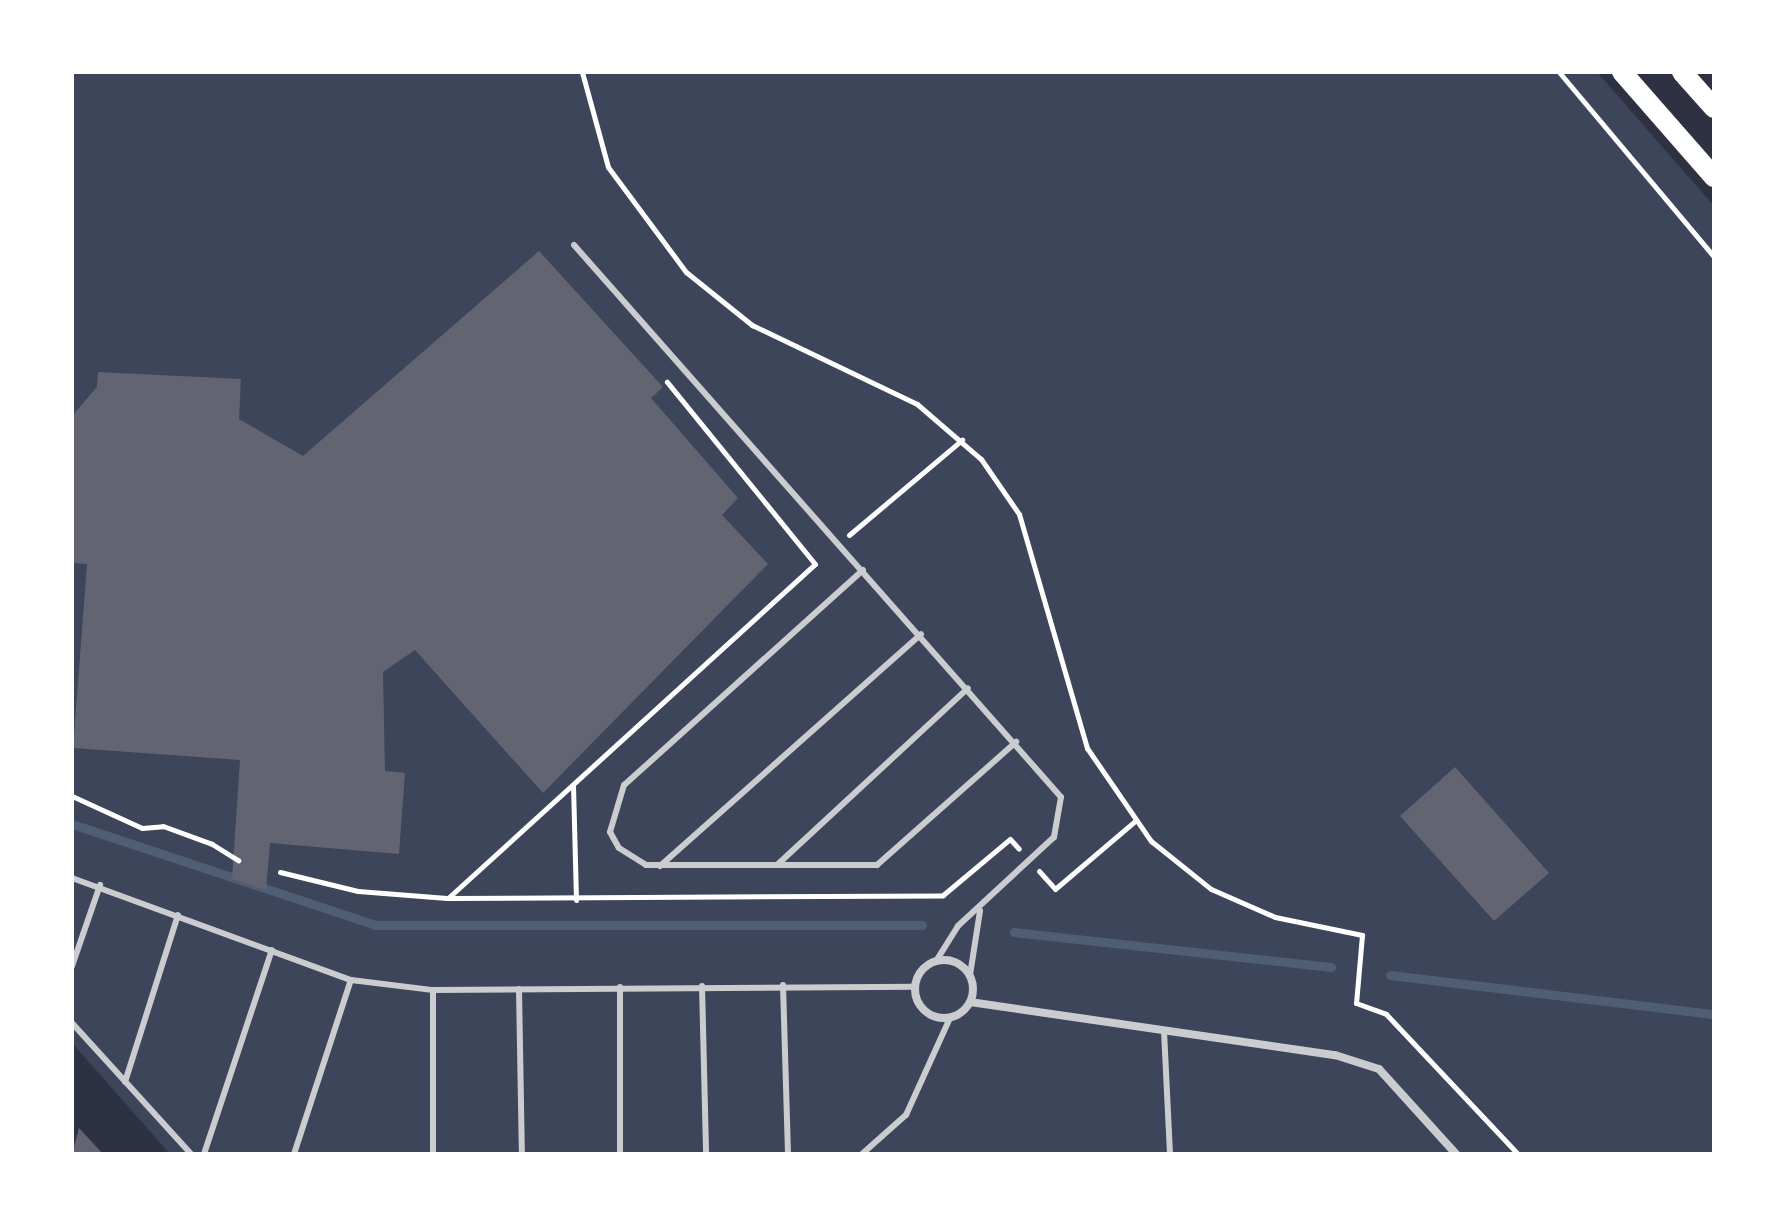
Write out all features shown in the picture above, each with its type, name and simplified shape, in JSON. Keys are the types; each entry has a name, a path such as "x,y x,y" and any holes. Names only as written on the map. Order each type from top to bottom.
{"main road":[{"path":"1622,72 1714,177"},
{"path":"1682,72 1714,108"}],"street":[{"path":"970,1002 970,975 955,962 937,960 913,987 924,1011 950,1018 970,1002 1335,1055 1379,1069 1456,1154"}],"lane":[{"path":"574,245 921,634 1061,797 1062,818 1054,837 980,911 958,926 937,960"},
{"path":"863,570 624,785 610,832 631,859 660,866 877,865 1016,742"},
{"path":"660,866 921,634"},
{"path":"777,865 968,688"},
{"path":"72,878 100,885 351,980 433,990 783,985 913,987"},
{"path":"72,966 100,885"},
{"path":"970,975 980,911"},
{"path":"125,1082 178,915"},
{"path":"204,1154 272,950"},
{"path":"294,1154 351,980"},
{"path":"783,985 788,1154"},
{"path":"702,986 706,1154"},
{"path":"620,987 620,1154"},
{"path":"519,989 522,1154"},
{"path":"433,990 433,1154"},
{"path":"862,1154 906,1115 950,1018"},
{"path":"72,1023 191,1154"},
{"path":"1164,1031 1170,1154"}],"path":[{"path":"582,72 608,167 686,272 752,325 917,404 962,440 1019,514 1087,748 1151,841 1211,889 1275,917 1362,935 1356,1003 1386,1014 1518,1154"},
{"path":"1559,72 1714,257"},
{"path":"659,373 815,564"},
{"path":"447,898 815,564 962,440"},
{"path":"573,784 576,900"},
{"path":"72,796 142,828 163,826 212,844 238,860"}],"shaded area":[{"path":"72,72 1597,72 1714,206 1714,1154 170,1154 72,1043"}],"building":[{"path":"539,251 663,387 651,398 738,498 722,515 768,564 543,793 415,650 383,672 385,771 405,773 399,854 270,843 266,890 232,879 240,760 73,748 87,564 72,563 72,416 97,387 98,372 241,379 239,419 303,456"},
{"path":"1455,767 1549,873 1494,921 1400,816"},
{"path":"79,1128 103,1154 72,1154"}],"waterway":[{"path":"72,824 375,925 922,925"},
{"path":"1014,932 1331,967"},
{"path":"1390,975 1714,1014"}]}
